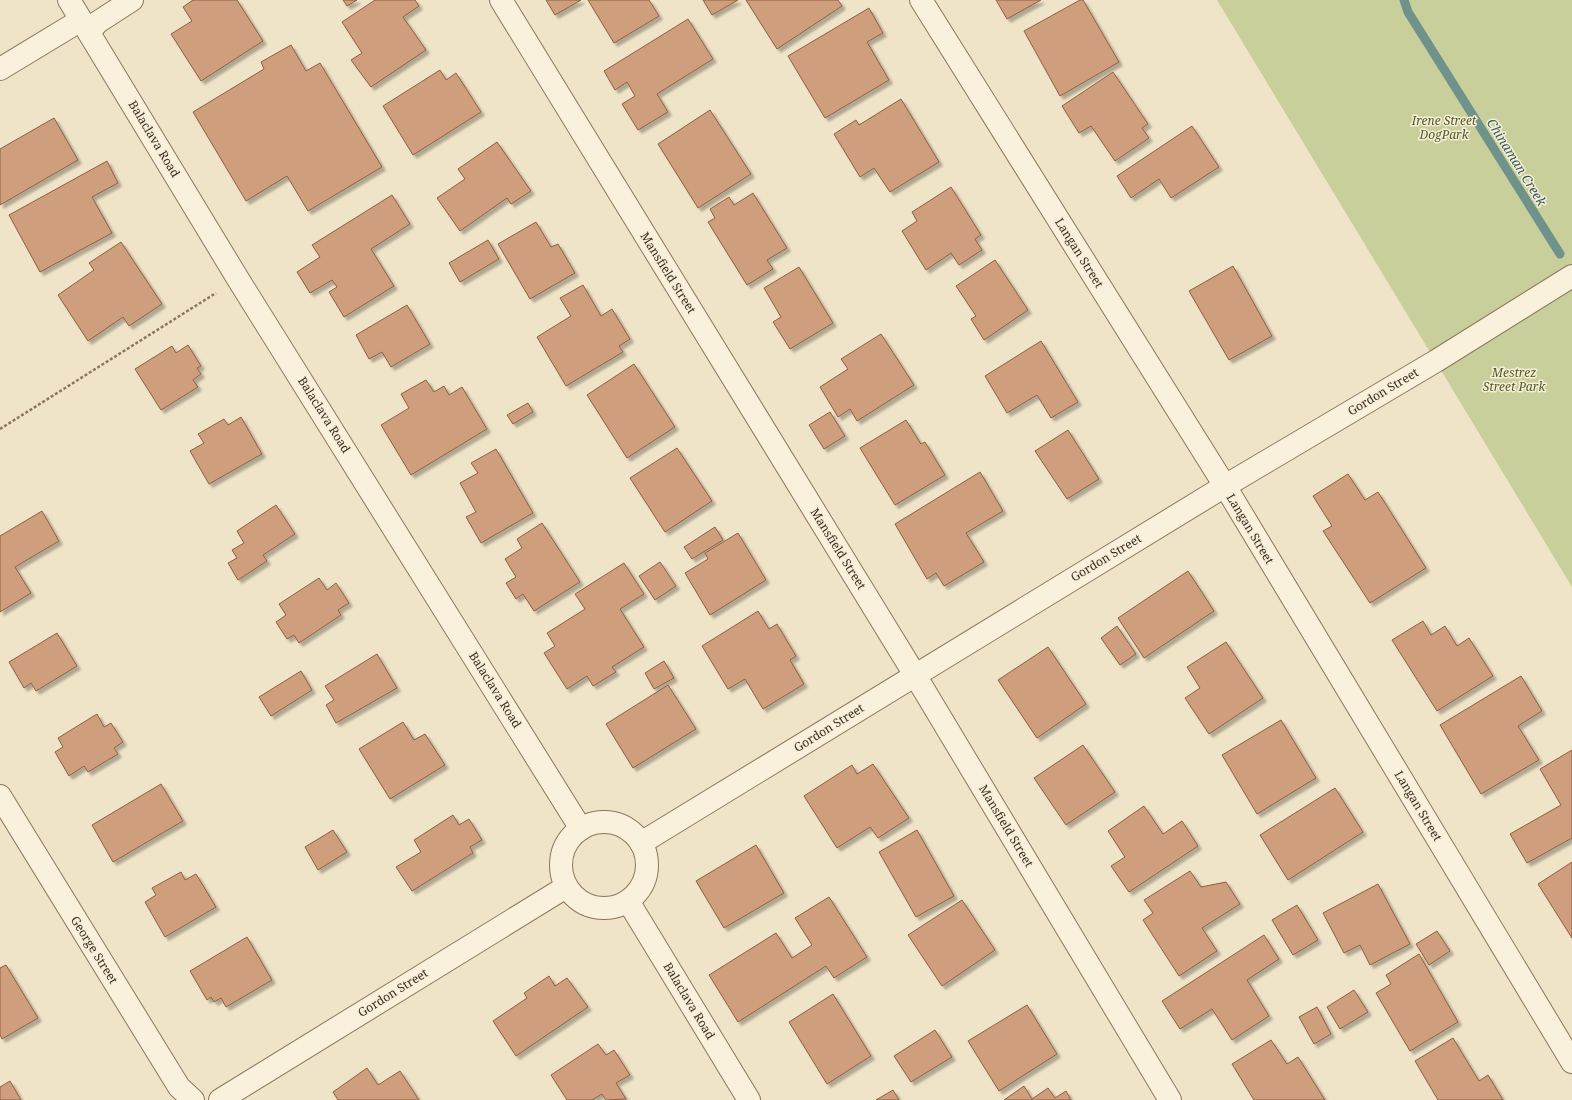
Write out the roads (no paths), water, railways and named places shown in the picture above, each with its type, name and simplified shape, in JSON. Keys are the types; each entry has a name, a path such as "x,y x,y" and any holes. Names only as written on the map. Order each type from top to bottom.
{"street":[{"name":"Balaclava Road","path":"70,0 238,279 581,829"},
{"path":"0,69 85,26 98,22 132,0"},
{"name":"Mansfield Street","path":"501,0 915,675 1170,1100"},
{"name":"Langan Street","path":"921,0 1225,486 1572,1062"},
{"name":"Gordon Street","path":"641,843 1225,486 1436,361 1572,276"},
{"name":"George Street","path":"0,796 179,1087 193,1100"},
{"path":"599,822 613,823 626,828 641,843 646,857 645,878 638,891 628,901 616,907 594,908 575,897 566,887 561,873 561,859 569,839 581,829 599,822"},
{"name":"Gordon Street","path":"220,1100 566,887"},
{"name":"Balaclava Road","path":"628,901 749,1100"}],"waterway":[{"name":"Chinaman Creek","path":"1404,0 1408,12 1560,254"}],"park label":[{"name":"Irene Street DogPark","path":"1444,128"},
{"name":"Mestrez Street Park","path":"1514,380"}]}
